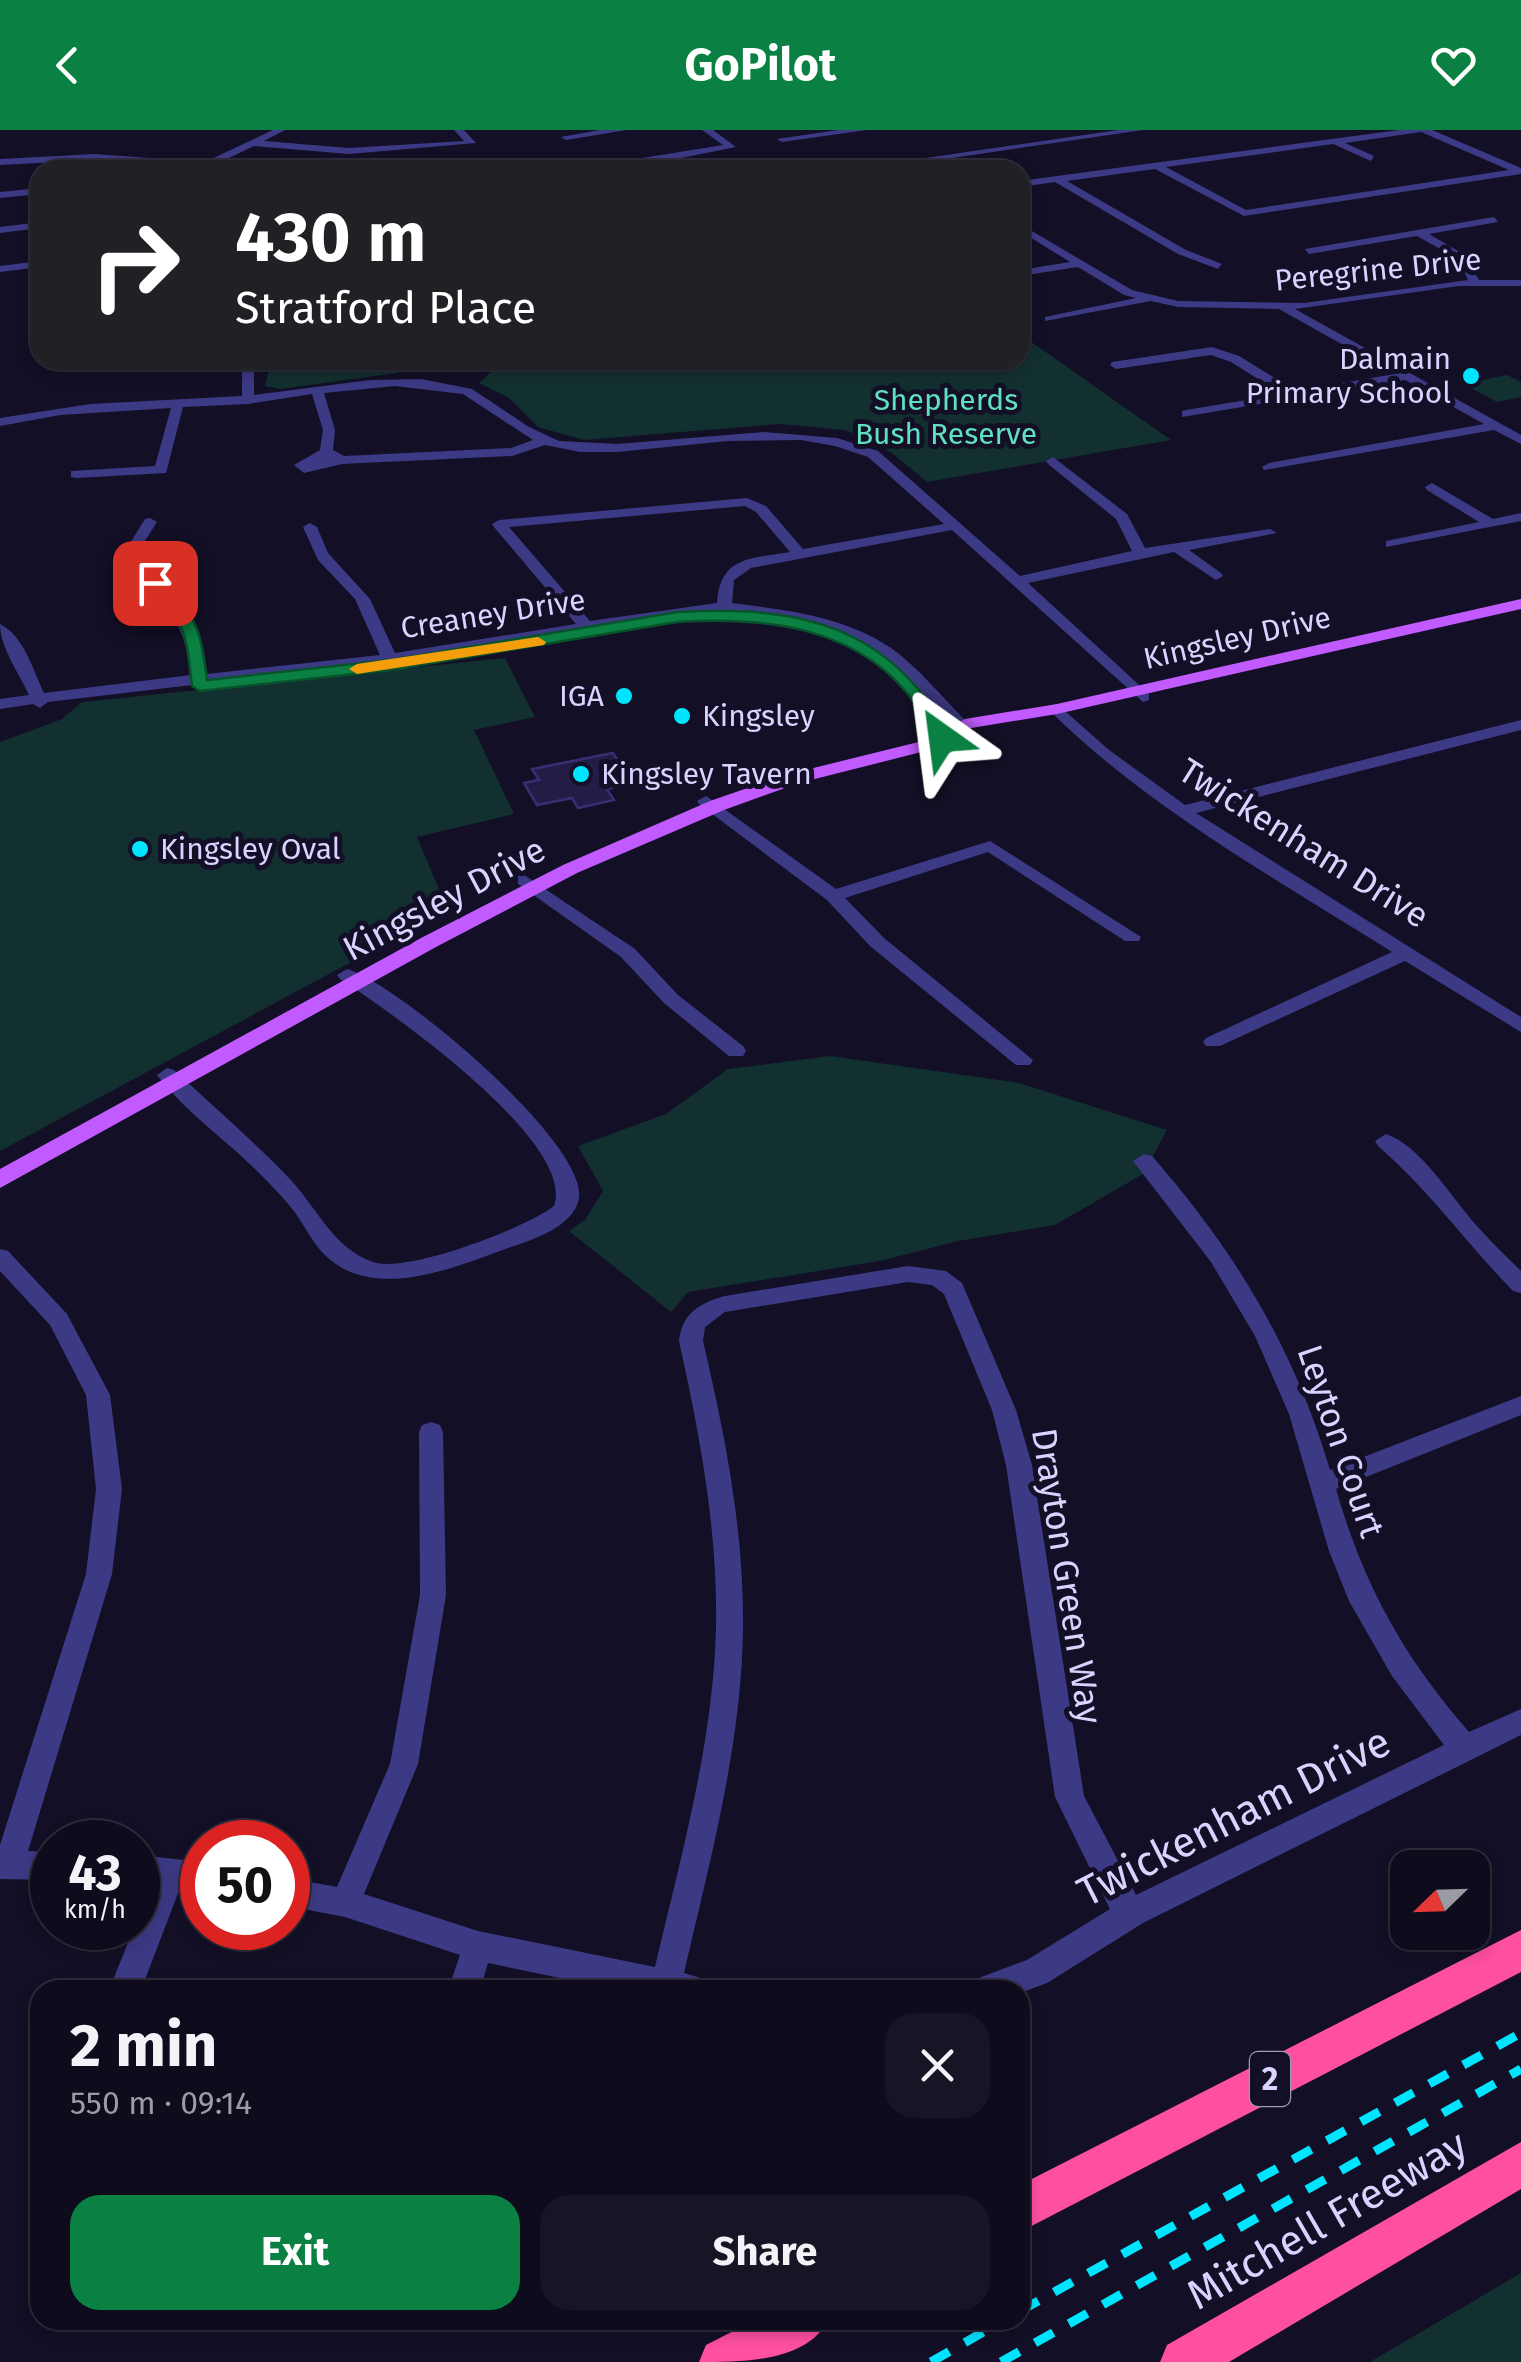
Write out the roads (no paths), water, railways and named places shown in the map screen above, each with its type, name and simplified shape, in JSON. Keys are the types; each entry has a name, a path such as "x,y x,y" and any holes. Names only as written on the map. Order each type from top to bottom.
{"highway":[{"name":"2","path":"1030,2204 1521,1950"},
{"name":"Mitchell Freeway","path":"1184,2362 1521,2164"},
{"path":"723,2362 785,2330"}],"main road":[{"name":"Kingsley Drive","path":"0,1180 171,1079 528,883 710,804 953,730 1060,712 1521,608"},
{"name":"Kingsley Drive","path":"0,1166 171,1079"}],"street":[{"path":"216,160 280,130"},
{"path":"251,143 349,152 471,143 459,130"},
{"path":"566,136 622,130"},
{"path":"650,160 731,148 707,130"},
{"path":"782,139 862,130"},
{"path":"904,160 1120,130"},
{"path":"982,136 1000,146 1138,130"},
{"path":"1030,183 1421,130 1520,171 1244,213 1156,166"},
{"path":"1335,142 1371,158"},
{"path":"19,144 26,160"},
{"path":"1250,153 1264,160"},
{"path":"0,162 94,157 123,160"},
{"path":"906,160 922,160"},
{"path":"1058,179 1182,252 1218,266"},
{"path":"0,195 30,192"},
{"path":"1309,251 1494,220"},
{"path":"0,230 30,226"},
{"name":"Peregrine Drive","path":"1030,234 1128,293 1178,304 1283,306 1474,282 1521,284"},
{"path":"1421,234 1462,254 1470,263 1474,282"},
{"path":"1030,271 1078,264"},
{"path":"0,270 30,266"},
{"path":"1048,320 1147,298"},
{"path":"1283,306 1521,440"},
{"path":"1116,365 1212,351 1235,359 1293,395"},
{"path":"248,370 248,400"},
{"path":"1186,414 1406,376"},
{"path":"0,422 74,409 248,400 396,382 455,388 492,402 522,432 541,442 584,448 771,434 831,440 873,454 1144,693"},
{"path":"317,390 329,430 326,452"},
{"path":"76,474 161,470 178,404"},
{"path":"1269,467 1496,426"},
{"path":"326,452 301,465 304,469 342,460 512,452 541,442"},
{"path":"326,452 342,460"},
{"path":"1053,460 1122,517 1140,553"},
{"path":"1432,488 1491,523"},
{"path":"590,630 499,524 747,502 761,509 799,553"},
{"path":"1391,544 1521,517"},
{"path":"150,522 129,556 181,610 192,630 200,683"},
{"path":"724,611 724,583 730,573 747,564 952,526"},
{"path":"310,527 316,550 356,589 382,636 390,662"},
{"path":"1014,580 1140,553 1270,532"},
{"path":"1176,548 1216,576"},
{"name":"Creaney Drive","path":"0,708 32,701 390,662 724,611 799,622 851,640 886,664 953,730"},
{"path":"0,629 17,650 32,701"},
{"path":"0,646 32,701"},
{"name":"Twickenham Drive","path":"1060,712 1127,774 1521,1026"},
{"path":"1182,811 1521,725"},
{"path":"710,804 834,896 877,942 1023,1060"},
{"path":"834,896 990,846 1132,936"},
{"path":"528,883 628,953 672,1000 736,1051"},
{"path":"1213,1042 1408,952"},
{"path":"171,1079 300,1202 336,1253 379,1273 497,1244 553,1219 568,1202 568,1187 559,1164 533,1129 434,1035 353,978"},
{"path":"1386,1140 1417,1168 1470,1233 1521,1285"},
{"name":"Leyton Court","path":"1144,1161 1176,1197 1274,1350 1351,1576 1372,1619 1464,1748"},
{"path":"0,1257 58,1320 98,1394 108,1489 98,1574 5,1864 30,1865"},
{"name":"Drayton Green Way","path":"681,1980 713,1782 730,1628 728,1546 714,1438 691,1341 692,1328 706,1311 726,1304 908,1274 938,1277 954,1289 1004,1410 1025,1500 1063,1772 1092,1846 1132,1912"},
{"path":"1321,1484 1521,1405"},
{"path":"345,1903 404,1764 434,1594 430,1432"},
{"name":"Twickenham Drive","path":"1014,1980 1036,1972 1132,1912 1521,1721"},
{"path":"130,1980 180,1887"},
{"path":"310,1896 345,1903 478,1946 646,1980"},
{"path":"467,1980 478,1946"}],"railway":[{"path":"1030,2305 1521,2033"},
{"path":"1001,2362 1521,2069"},
{"path":"931,2362 987,2330"}],"place":[{"name":"Dalmain Primary School","path":"1471,376"},
{"name":"IGA","path":"624,696"},
{"name":"Kingsley","path":"682,716"},
{"name":"Kingsley Tavern","path":"581,774"},
{"name":"Kingsley Oval","path":"140,849"}],"park label":[{"name":"Shepherds Bush Reserve","path":"946,417"}]}
